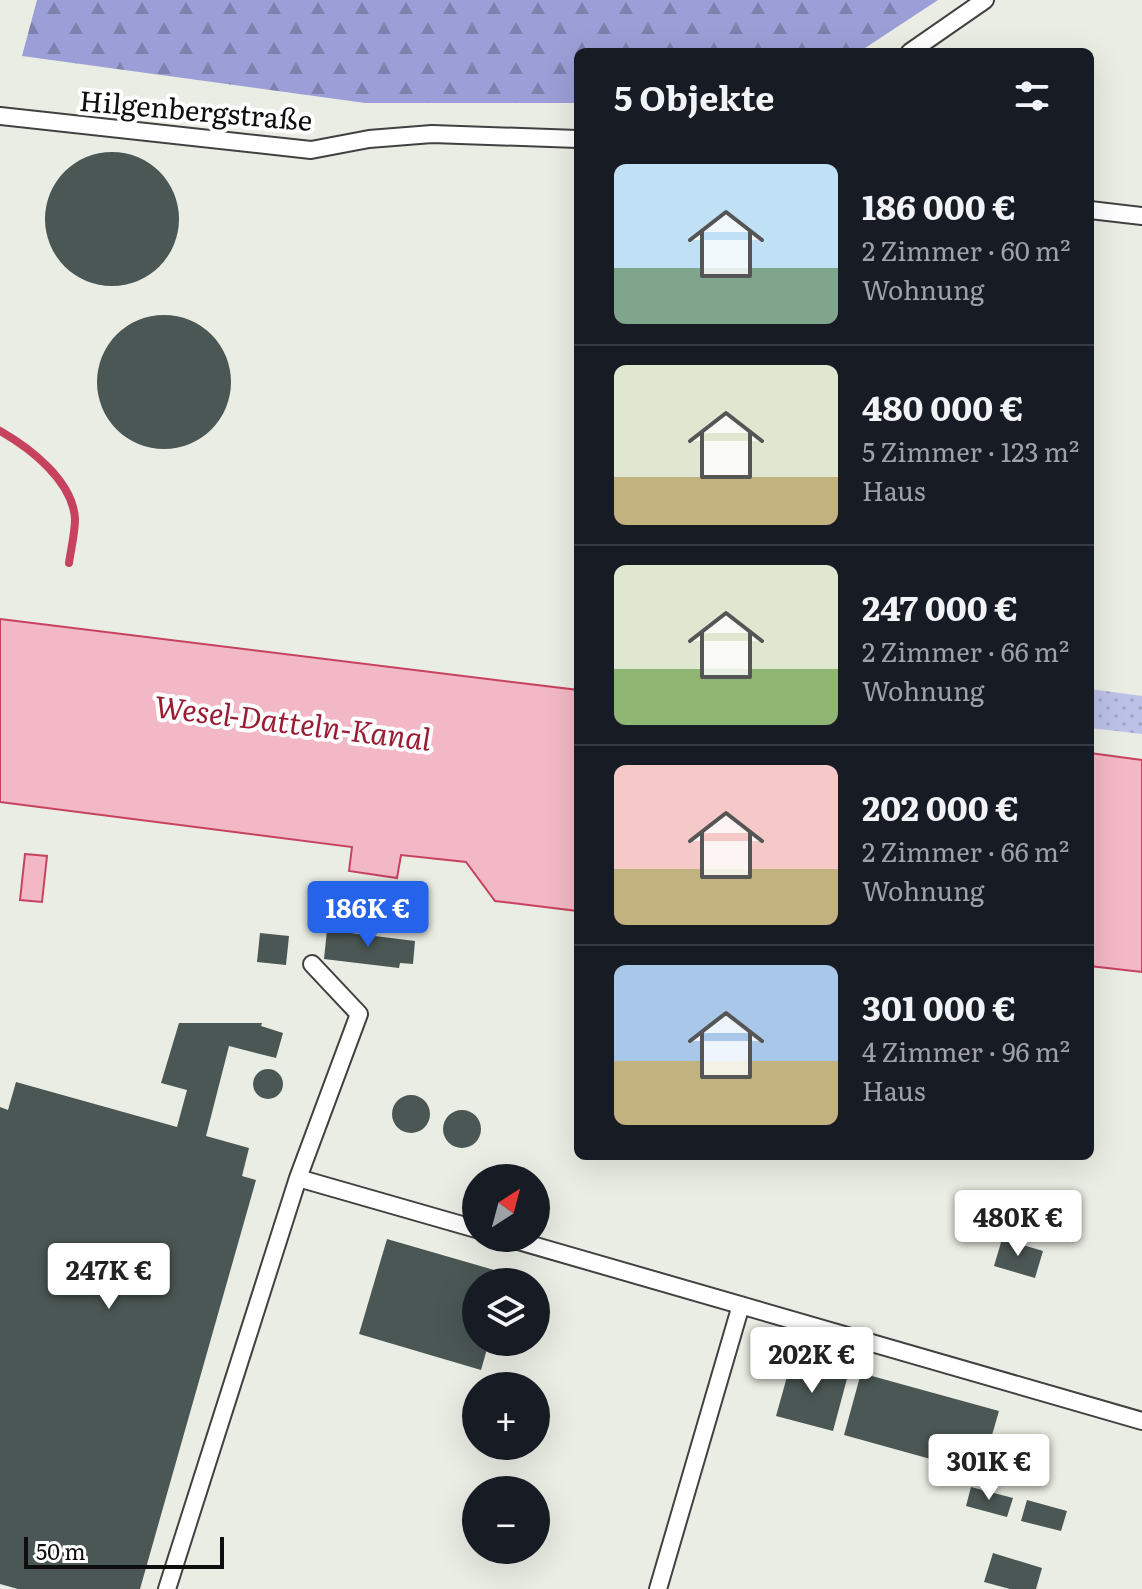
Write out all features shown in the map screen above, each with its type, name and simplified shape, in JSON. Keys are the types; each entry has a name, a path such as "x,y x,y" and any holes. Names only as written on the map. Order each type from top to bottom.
{"lane":[{"path":"916,48 985,0"},
{"name":"Hilgenbergstraße","path":"0,116 311,150 369,139 432,134 574,139"},
{"path":"1094,210 1142,216"},
{"path":"167,1589 298,1178 359,1014 312,964"},
{"path":"298,1178 462,1225"},
{"path":"550,1250 1142,1421"},
{"path":"658,1589 741,1305"}],"shaded area":[{"path":"0,0 1142,0 1142,1589 0,1589"},
{"path":"1094,690 1142,696 1142,734 1094,728"}],"green space":[{"path":"37,0 938,0 865,48 574,48 574,103 365,103 22,56"}],"water":[{"name":"Wesel-Datteln-Kanal","path":"0,619 574,690 574,911 495,901 466,862 401,855 397,878 349,871 352,847 0,802"},
{"path":"1094,754 1142,760 1142,972 1094,966"},
{"path":"25,854 47,856 42,902 20,900"}],"building":[{"path":"112,152 138,157 159,172 174,193 179,219 174,245 159,266 138,281 112,286 86,281 65,266 50,245 45,219 50,193 65,172 86,157"},
{"path":"164,315 190,320 211,335 226,356 231,382 226,408 211,429 190,444 164,449 138,444 117,429 102,408 97,382 102,356 117,335 138,320"},
{"path":"327,930 415,941 413,964 400,963 399,968 324,959"},
{"path":"260,933 289,936 286,965 257,962"},
{"path":"179,1023 262,1023 261,1026 283,1033 276,1058 229,1046 206,1136 249,1148 242,1176 256,1180 140,1589 18,1589 0,1584 0,1107 8,1110 16,1082 177,1127 187,1090 161,1083"},
{"path":"268,1069 279,1073 283,1084 279,1095 268,1099 257,1095 253,1084 257,1073"},
{"path":"411,1095 424,1101 430,1114 424,1127 411,1133 398,1127 392,1114 398,1101"},
{"path":"462,1110 475,1116 481,1129 475,1142 462,1148 449,1142 443,1129 449,1116"},
{"path":"387,1239 487,1268 462,1268 462,1356 485,1356 481,1370 359,1334"},
{"path":"1002,1239 1043,1251 1035,1278 994,1266"},
{"path":"792,1359 848,1375 833,1431 776,1416"},
{"path":"861,1373 999,1411 981,1473 844,1435"},
{"path":"971,1487 1013,1498 1007,1517 966,1506"},
{"path":"1027,1500 1067,1511 1061,1531 1021,1521"},
{"path":"993,1553 1042,1568 1036,1589 1010,1589 984,1582"}],"waterway":[{"path":"0,431 36,456 67,492 75,519 69,563"}]}
